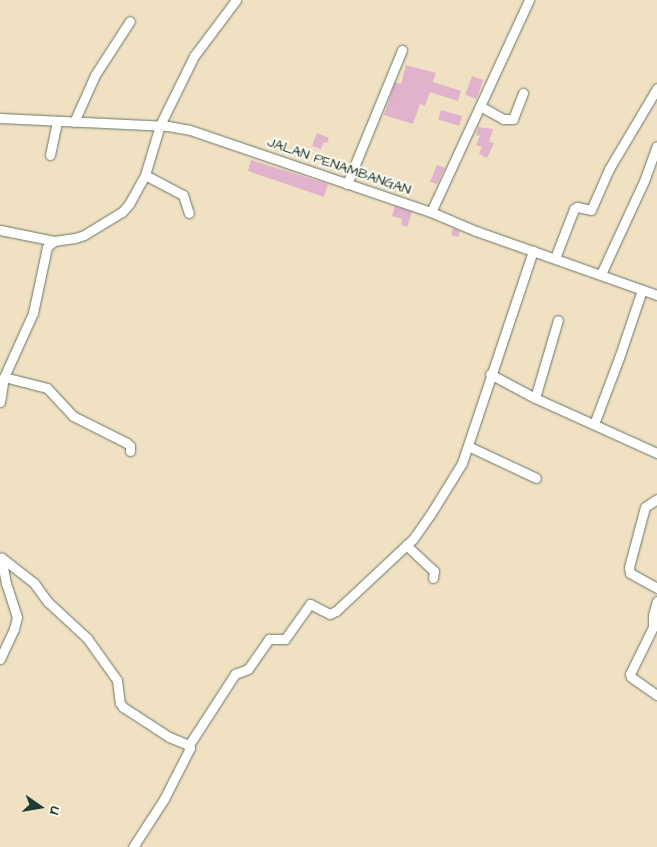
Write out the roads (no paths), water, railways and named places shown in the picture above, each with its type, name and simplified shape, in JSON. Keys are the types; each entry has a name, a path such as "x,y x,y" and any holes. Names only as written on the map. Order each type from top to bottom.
{"street":[{"path":"0,230 54,240 84,235 122,212 133,198 145,175 160,125 194,56 236,0"},
{"path":"431,212 530,0"},
{"path":"74,122 95,75 130,21"},
{"path":"347,184 402,50"},
{"path":"555,258 574,209 577,207 591,210 609,169 657,88"},
{"path":"480,106 503,119 513,119 523,92"},
{"path":"648,102 657,107"},
{"name":"JALAN PENAMBANGAN","path":"0,118 57,122 160,125 190,130 431,212 657,295"},
{"path":"50,155 57,122"},
{"path":"601,274 644,181 657,146"},
{"path":"145,175 182,194 189,213"},
{"path":"0,402 4,378 28,326 45,252 54,240"},
{"path":"133,847 164,799 190,748 188,746 235,674 248,669 269,639 285,640 310,604 330,614 333,613 406,545 424,523 455,476 468,446 490,374 533,251"},
{"path":"594,424 642,290"},
{"path":"536,398 558,320"},
{"path":"490,374 536,398 657,453"},
{"path":"4,378 47,388 73,416 127,443 130,446 130,452"},
{"path":"468,446 536,478"},
{"path":"657,498 645,507 629,567 630,573 657,588"},
{"path":"406,545 434,571 433,578"},
{"path":"1,556 34,584 48,602 87,638 117,680 120,703 123,707 169,737 188,746"},
{"path":"0,659 17,617 6,584 1,556"},
{"path":"657,601 653,615 653,627 630,674 631,677 657,695"}]}
